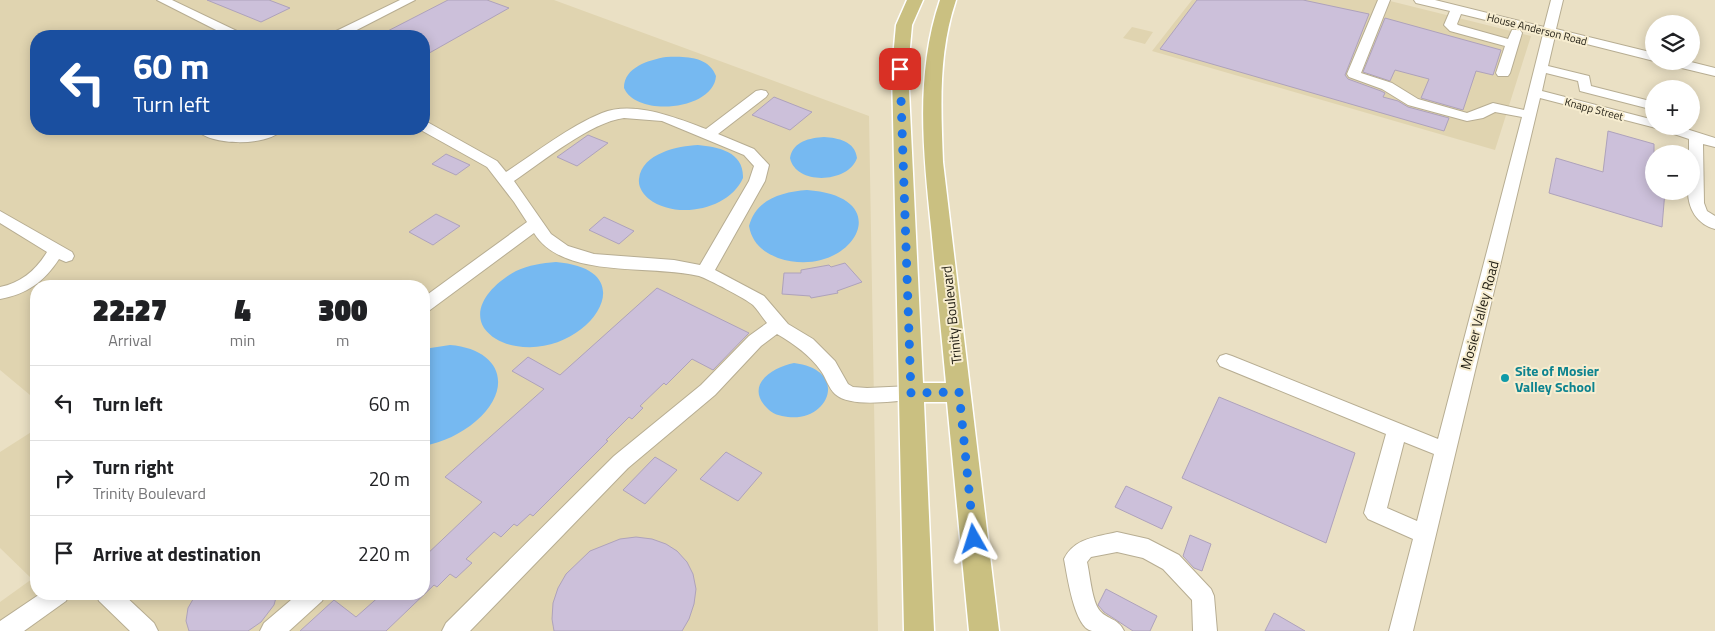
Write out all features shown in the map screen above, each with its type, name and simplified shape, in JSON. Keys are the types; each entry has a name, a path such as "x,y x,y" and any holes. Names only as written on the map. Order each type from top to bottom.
{"main road":[{"path":"916,0 904,25 900,69 919,631"},
{"name":"Trinity Boulevard","path":"948,0 940,18 934,51 932,96 934,162 984,631"},
{"path":"911,393 959,392"}],"street":[{"path":"163,0 225,30"},
{"path":"348,30 409,0"},
{"path":"1384,0 1354,74 1386,86 1413,102 1467,117 1478,115 1493,107 1530,115"},
{"name":"House Anderson Road","path":"1420,0 1645,55"},
{"name":"Mosier Valley Road","path":"1401,631 1558,0"},
{"path":"1457,9 1450,25 1454,28 1513,44"},
{"path":"1503,73 1519,24"},
{"path":"1541,68 1584,79 1585,88 1645,104"},
{"path":"1700,68 1715,72"},
{"name":"Knapp Street","path":"1535,93 1645,122"},
{"path":"708,135 761,94"},
{"path":"506,179 575,134 607,116 624,114 652,115 666,118 749,152 762,165 757,180 705,272"},
{"path":"430,129 492,164 506,179 545,238 562,250 593,260 674,266 705,272 758,300 782,330 807,344 828,366 841,389 850,394 867,395 911,393"},
{"path":"223,135 252,140 266,135"},
{"path":"1688,135 1715,143"},
{"path":"1696,138 1696,203 1701,214 1715,224"},
{"path":"0,216 61,253 33,280"},
{"path":"430,302 535,224"},
{"path":"0,293 9,292 30,283"},
{"path":"454,631 621,462 708,390 755,341 778,324"},
{"path":"1226,362 1445,450"},
{"path":"1397,430 1375,513 1425,534"},
{"path":"1108,630 1093,620 1086,608 1075,559 1085,549 1117,542 1148,549 1171,562 1203,596 1205,631"},
{"path":"5,631 49,600"},
{"path":"113,600 146,631"},
{"path":"272,631 307,600"}],"shaded area":[{"path":"0,0 554,0 869,116 878,631 0,631 0,602 30,580 30,600 430,600 430,280 30,280 30,395 0,370"},
{"path":"1192,0 1386,0 1531,36 1495,150 1152,51"},
{"path":"1132,27 1153,32 1145,44 1123,38"},
{"path":"30,433 30,577 0,548 0,452"}],"water":[{"path":"666,57 688,57 708,64 716,76 712,88 703,96 689,103 674,106 644,104 632,97 624,88 628,75 645,63"},
{"path":"813,138 835,138 849,144 853,148 857,158 852,166 844,172 823,178 812,177 794,167 790,158 798,144"},
{"path":"698,145 722,149 735,157 742,169 743,178 736,189 726,198 714,204 687,210 673,209 649,199 639,185 642,170 647,163 654,157 671,149"},
{"path":"807,190 836,196 853,207 859,221 855,236 844,249 826,258 804,262 778,258 768,253 759,246 750,232 749,226 752,217 764,203 771,199 788,193"},
{"path":"556,262 584,268 599,280 603,296 597,312 584,327 564,339 541,346 516,346 498,340 491,335 484,328 480,311 483,302 494,287 516,271"},
{"path":"450,345 467,348 481,354 490,362 496,372 498,383 495,395 488,408 476,421 451,437 430,444 430,348"},
{"path":"794,363 812,368 822,375 828,384 827,394 823,404 814,412 802,416 788,417 769,410 761,400 759,392 764,378 770,373 778,368"}],"building":[{"path":"207,0 269,0 290,8 261,22"},
{"path":"448,0 487,0 509,8 430,53 430,30 390,30"},
{"path":"1197,0 1303,0 1369,14 1345,75 1348,79 1385,93 1383,97 1398,101 1408,107 1449,118 1444,131 1160,49"},
{"path":"1385,18 1501,50 1493,75 1476,71 1463,110 1421,98 1429,79 1395,70 1390,81 1363,72"},
{"path":"774,97 812,112 790,130 752,115"},
{"path":"1608,131 1654,144 1645,145 1645,200 1664,200 1662,227 1549,193 1556,158 1603,172"},
{"path":"588,135 608,143 577,166 557,157"},
{"path":"446,154 470,165 456,175 432,164"},
{"path":"436,214 460,226 433,245 409,232"},
{"path":"604,217 634,231 619,244 589,230"},
{"path":"845,263 862,282 837,291 838,293 811,298 810,296 782,294 784,273 801,273 801,270 829,265 831,267"},
{"path":"657,288 749,333 713,370 692,359 666,385 664,383 640,406 643,408 632,419 629,417 606,440 608,441 533,516 530,514 517,526 514,524 501,537 494,532 466,559 472,563 456,578 450,574 437,587 434,585 430,589 430,551 482,502 445,477 544,389 512,371 528,357 560,375"},
{"path":"1219,397 1355,453 1326,543 1182,478"},
{"path":"726,452 762,473 738,501 700,479"},
{"path":"655,457 677,470 645,504 623,490"},
{"path":"1126,486 1172,507 1162,529 1115,507"},
{"path":"1190,535 1211,544 1202,571 1194,568 1183,556"},
{"path":"636,537 652,539 666,544 677,551 687,562 693,574 696,589 694,604 689,619 682,631 554,631 552,619 553,603 558,588 566,574 590,551 620,539"},
{"path":"1106,589 1157,616 1150,631 1133,631 1104,612 1098,605"},
{"path":"193,600 275,600 274,605 261,622 248,631 189,631 186,621 188,608"},
{"path":"334,600 356,617 375,600 418,600 386,631 300,631"},
{"path":"1274,613 1305,631 1265,631"}],"place":[{"name":"Site of Mosier Valley School","path":"1505,378"}],"route":[{"path":"900,69 900,131 911,393 959,392 974,539"}]}
